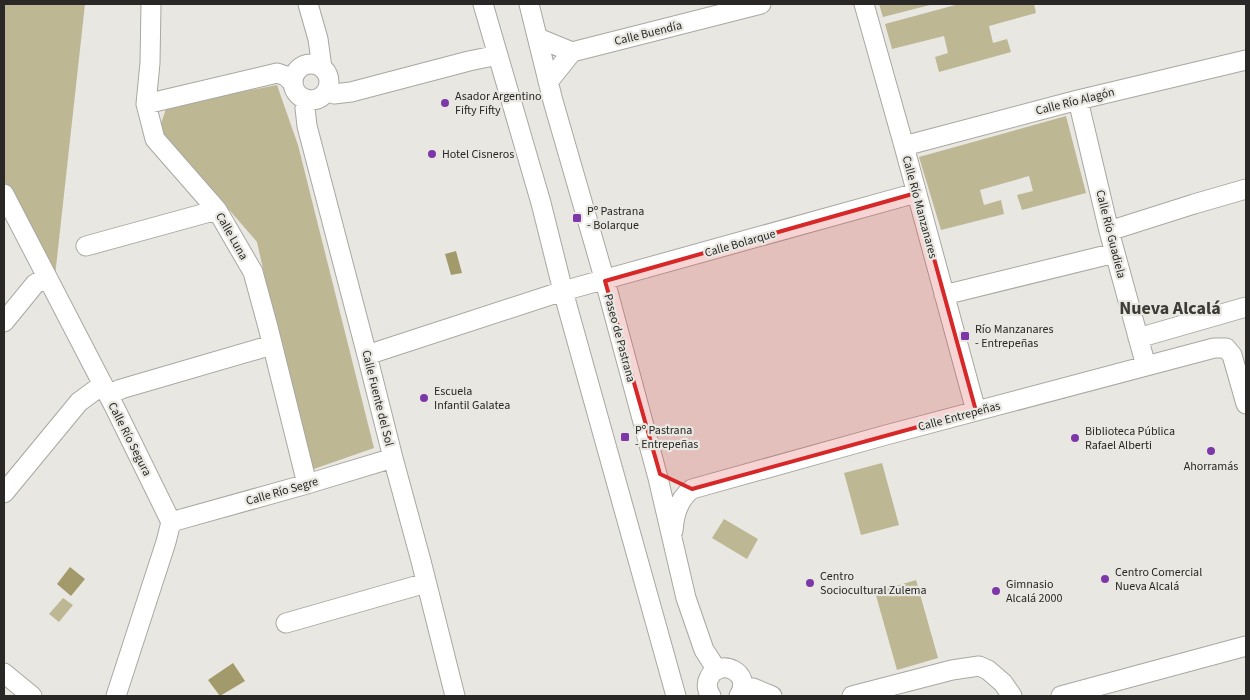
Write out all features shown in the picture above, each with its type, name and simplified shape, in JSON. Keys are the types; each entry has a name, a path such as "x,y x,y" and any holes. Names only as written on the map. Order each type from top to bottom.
{"street":[{"name":"Calle Luna","path":"151,4 150,63 146,104 156,139 217,210 252,272 308,484"},
{"path":"308,4 318,40 322,68 328,78 328,84 326,90 318,98 307,99 297,94 293,83 296,72 305,65 311,64 322,68"},
{"path":"483,4 569,290 581,355 676,696"},
{"name":"Paseo de Pastrana","path":"528,4 655,469 686,598 704,650 717,670"},
{"name":"Calle Buendía","path":"572,52 761,4"},
{"name":"Calle Río Manzanares","path":"864,4 976,411"},
{"path":"538,38 572,52 548,82"},
{"path":"326,90 334,94 351,92 498,55"},
{"name":"Calle Río Alagón","path":"904,146 1078,100 1231,62 1246,60"},
{"path":"146,104 276,73 286,76 293,83"},
{"name":"Calle Fuente del Sol","path":"307,99 305,108 307,126 454,696"},
{"name":"Calle Río Guadiela","path":"1078,100 1109,231 1146,366"},
{"path":"1109,231 1246,189"},
{"name":"Calle Bolarque","path":"367,355 569,290 916,193"},
{"name":"Calle Río Segura","path":"4,194 171,522"},
{"path":"86,246 217,210"},
{"path":"944,295 1115,253"},
{"path":"4,322 36,284 47,278"},
{"path":"1138,338 1246,310"},
{"path":"4,494 79,402 105,390 121,389 272,345"},
{"name":"Calle Entrepeñas","path":"692,489 1214,348 1226,348 1232,355 1246,404"},
{"name":"Calle Río Segre","path":"171,522 308,484 392,458"},
{"path":"655,469 669,481 692,489"},
{"path":"672,539 673,523 677,509 680,502 692,489"},
{"path":"116,696 171,522"},
{"path":"286,623 426,583"},
{"path":"1061,696 1246,646"},
{"path":"852,696 952,670 979,666 988,670 1003,683 1012,696"},
{"path":"711,696 707,688 708,680 711,674 724,668 732,669 738,673 742,680 741,692 753,688 772,696"},
{"path":"4,672 32,696"}],"highlighted area":[{"path":"916,193 976,411 692,489 660,474 605,281"}],"shaded area":[{"path":"4,4 85,4 55,276 4,181"},
{"path":"879,4 934,4 883,17"},
{"path":"959,4 1034,4 1036,13 989,26 993,43 1007,39 1011,52 939,72 935,57 948,53 944,36 892,49 885,24"},
{"path":"277,85 298,145 374,448 308,471 257,242 159,129 167,106"},
{"path":"1066,116 1086,193 1022,210 1017,195 1033,191 1029,176 980,190 984,205 1001,200 1004,214 941,230 919,157"},
{"path":"456,251 462,273 451,275 445,254"},
{"path":"882,463 899,525 861,535 844,473"},
{"path":"724,519 758,539 747,559 712,538"},
{"path":"70,567 85,579 71,596 57,584"},
{"path":"916,580 938,658 897,670 875,592"},
{"path":"63,598 73,605 59,622 49,614"},
{"path":"233,663 245,681 220,696 208,680"}],"place":[{"name":"Asador Argentino Fifty Fifty","path":"445,103"},
{"name":"Hotel Cisneros","path":"432,154"},
{"name":"Pº Pastrana - Bolarque","path":"577,218"},
{"name":"Río Manzanares - Entrepeñas","path":"965,336"},
{"name":"Escuela Infantil Galatea","path":"424,398"},
{"name":"Pº Pastrana - Entrepeñas","path":"625,437"},
{"name":"Biblioteca Pública Rafael Alberti","path":"1075,438"},
{"name":"Ahorramás","path":"1211,451"},
{"name":"Centro Comercial Nueva Alcalá","path":"1105,579"},
{"name":"Centro Sociocultural Zulema","path":"810,583"},
{"name":"Gimnasio Alcalá 2000","path":"996,591"}],"district":[{"name":"Nueva Alcalá","path":"1170,308"}]}
